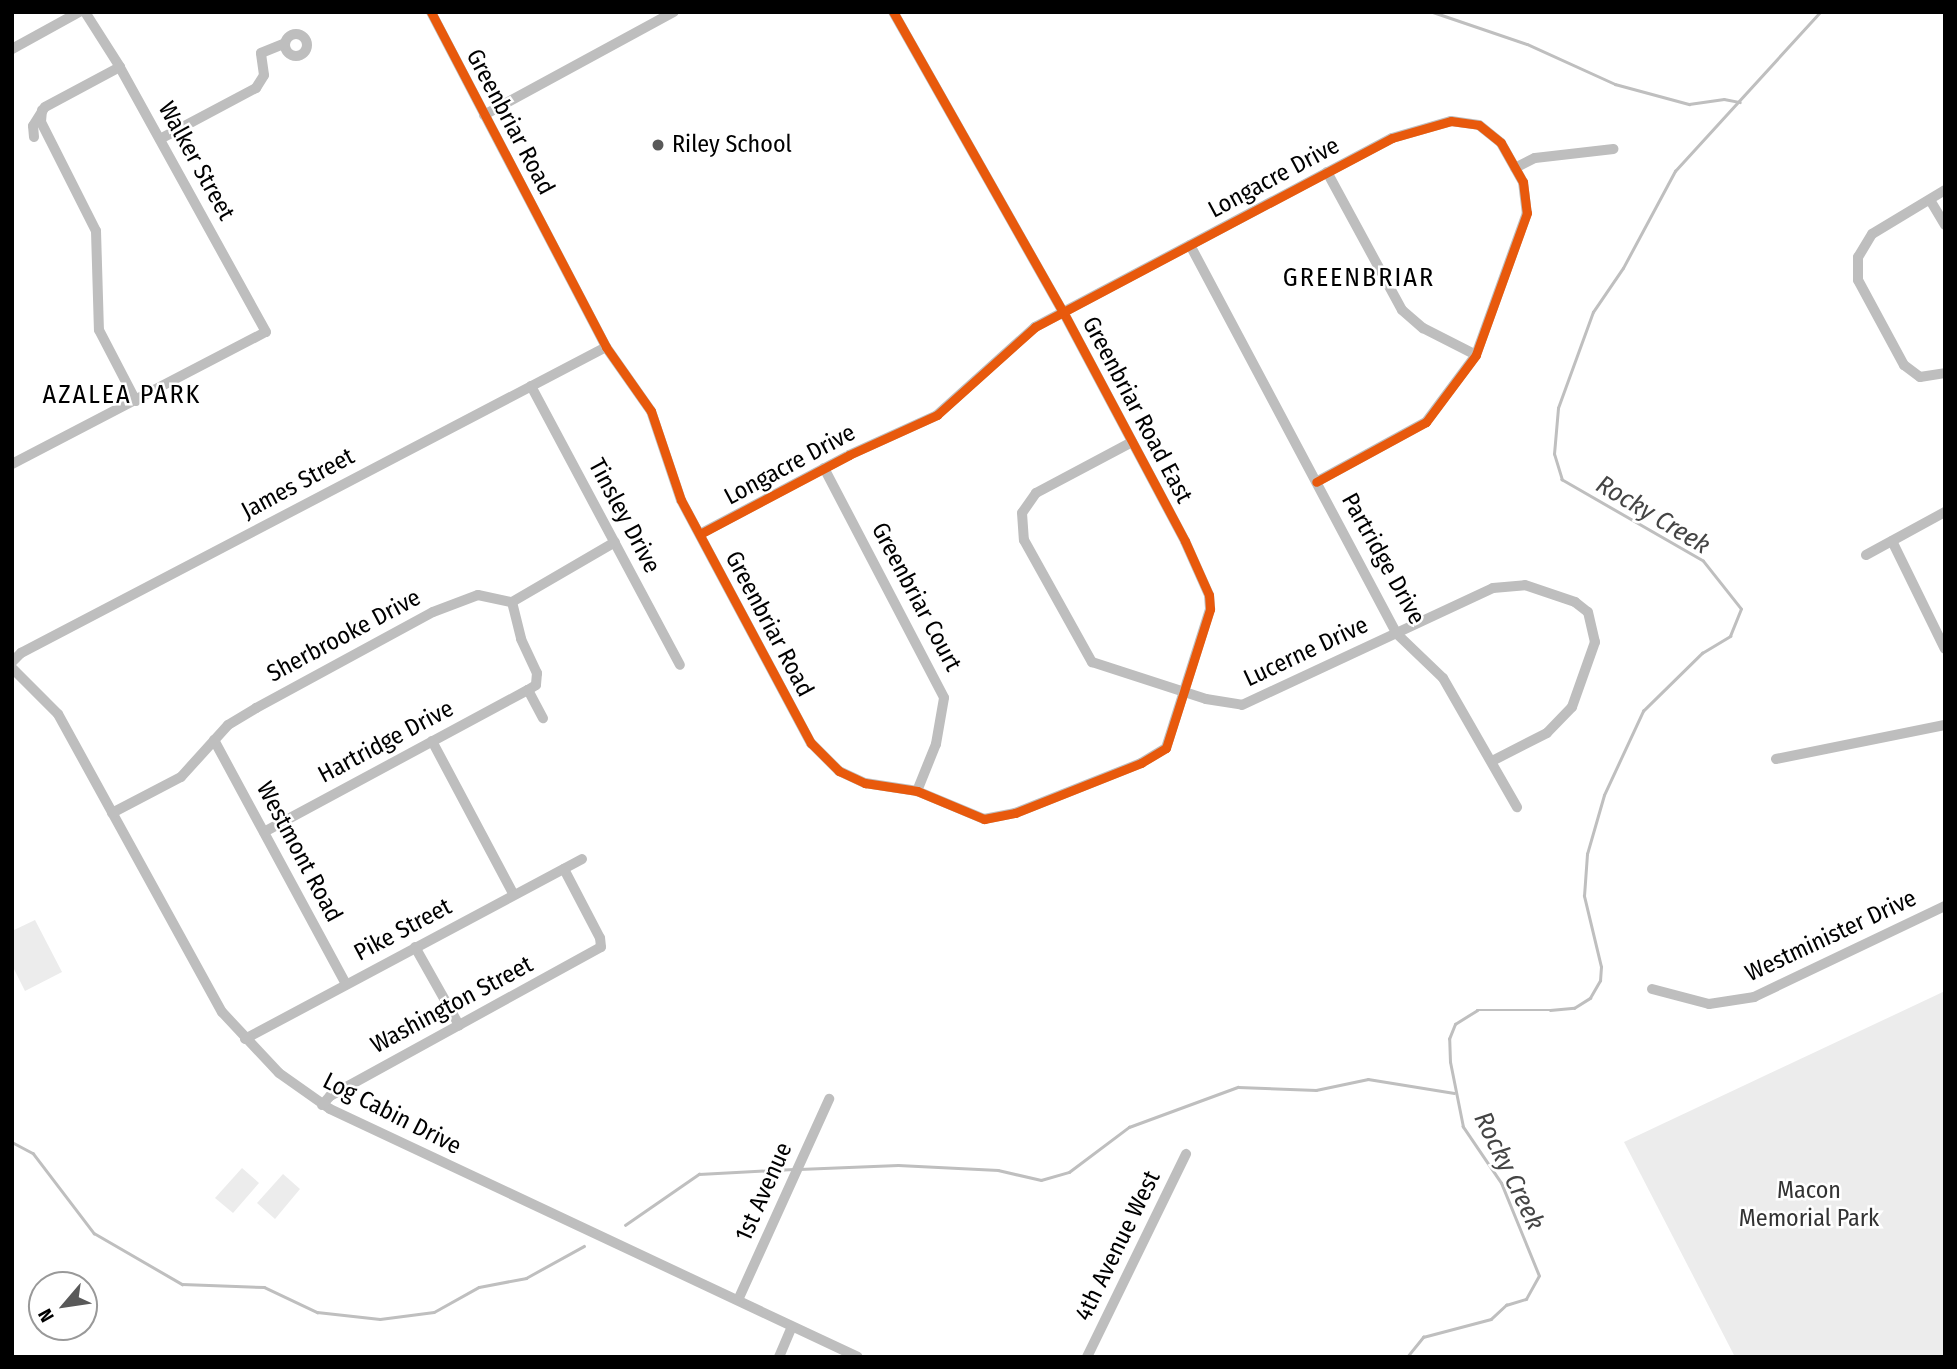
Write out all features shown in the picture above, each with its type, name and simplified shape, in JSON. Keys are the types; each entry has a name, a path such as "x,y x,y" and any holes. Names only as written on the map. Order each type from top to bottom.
{"street":[{"path":"12,49 79,12"},
{"name":"Walker Street","path":"85,12 120,67 266,332 135,401"},
{"name":"Greenbriar Road","path":"431,12 606,347 651,411 671,478 811,743 828,765 865,783 917,791 984,819 1015,813 1161,753 1171,739 1186,692"},
{"path":"484,115 674,12"},
{"name":"Greenbriar Road East","path":"893,12 1063,312 1209,595 1210,609 1186,692"},
{"path":"160,139 256,88 264,75 261,53 283,44"},
{"path":"34,137 33,126 42,110 120,67"},
{"path":"12,464 135,401 99,330 96,231 46,131 42,110"},
{"name":"Longacre Drive","path":"700,534 824,468 952,406 1024,334 1392,138 1458,120 1490,131 1515,168 1527,193 1527,213 1476,355 1426,422 1316,482"},
{"path":"1515,168 1535,158 1613,149"},
{"path":"1327,172 1402,310 1423,328 1476,355"},
{"path":"1945,190 1872,234 1858,257 1858,280 1904,365 1920,377 1945,373"},
{"path":"1930,200 1945,225"},
{"name":"Partridge Drive","path":"1190,245 1396,633 1443,678 1517,807"},
{"name":"James Street","path":"12,662 21,653 606,347"},
{"name":"Tinsley Drive","path":"531,386 680,665"},
{"name":"Lucerne Drive","path":"1132,442 1036,493 1022,513 1021,533 1092,662 1186,692 1242,705 1493,588 1513,584 1555,594 1588,612 1595,642 1572,707 1547,733 1492,761"},
{"name":"Greenbriar Court","path":"824,468 944,698 936,744 917,791"},
{"path":"1866,555 1945,512"},
{"path":"1892,541 1945,649"},
{"path":"543,718 528,690 536,685 537,673 521,639 512,602 615,542"},
{"name":"Sherbrooke Drive","path":"112,813 181,777 214,740 256,708 450,603 478,595 512,602"},
{"name":"Log Cabin Drive","path":"12,668 58,714 212,996 244,1039 322,1105 858,1357"},
{"name":"Hartridge Drive","path":"264,832 528,690"},
{"path":"1776,759 1945,725"},
{"name":"Westmont Road","path":"214,740 346,984"},
{"path":"432,741 514,895"},
{"name":"Pike Street","path":"244,1039 582,859"},
{"name":"Washington Street","path":"322,1105 330,1096 598,950 602,943 564,869"},
{"name":"Westminister Drive","path":"1652,989 1709,1004 1754,997 1945,906"},
{"path":"415,947 459,1024"},
{"name":"1st Avenue","path":"738,1300 829,1100"},
{"name":"4th Avenue West","path":"1087,1357 1186,1154"},
{"path":"779,1357 792,1327"}],"green space":[{"path":"35,920 62,972 25,991 12,965 12,931"},
{"name":"Macon Memorial Park","path":"1945,991 1945,1357 1735,1357 1624,1142"},
{"path":"242,1168 259,1183 233,1213 215,1198"},
{"path":"283,1174 300,1189 275,1219 257,1203"}],"waterway":[{"path":"1433,12 1527,44 1615,84 1689,104 1724,99 1740,102"},
{"name":"Rocky Creek","path":"1407,1357 1423,1337 1491,1319 1506,1305 1526,1299 1539,1276 1501,1183 1463,1127 1450,1062 1449,1039 1455,1024 1477,1010 1574,1008 1590,998 1600,981 1601,967 1584,896 1587,854 1604,795 1643,711 1702,653 1730,636 1741,609 1703,561 1562,480 1554,454 1558,408 1593,312 1623,268 1675,171 1820,12"},
{"path":"799,1169 898,1165 998,1170 1041,1180 1069,1172 1129,1127 1238,1087 1316,1090 1368,1079 1454,1093"},
{"path":"12,1142 33,1153 94,1233 182,1284 264,1287 317,1312 380,1319 434,1312 479,1287 526,1278 584,1246"},
{"path":"625,1225 699,1174 793,1169"}],"cycle path":[{"path":"431,12 606,347 651,411 681,500 811,743 839,771 865,783 917,791 984,819 1015,813 1141,763 1166,748 1210,609 1209,595 1185,541 1063,312 893,12"},
{"path":"700,534 849,455 937,415 1035,327 1392,138 1451,121 1479,125 1501,143 1523,182 1527,213 1476,355 1426,422 1316,482"}],"place":[{"name":"Riley School","path":"658,145"}],"district":[{"name":"GREENBRIAR","path":"1359,278"},
{"name":"AZALEA PARK","path":"122,395"}]}
